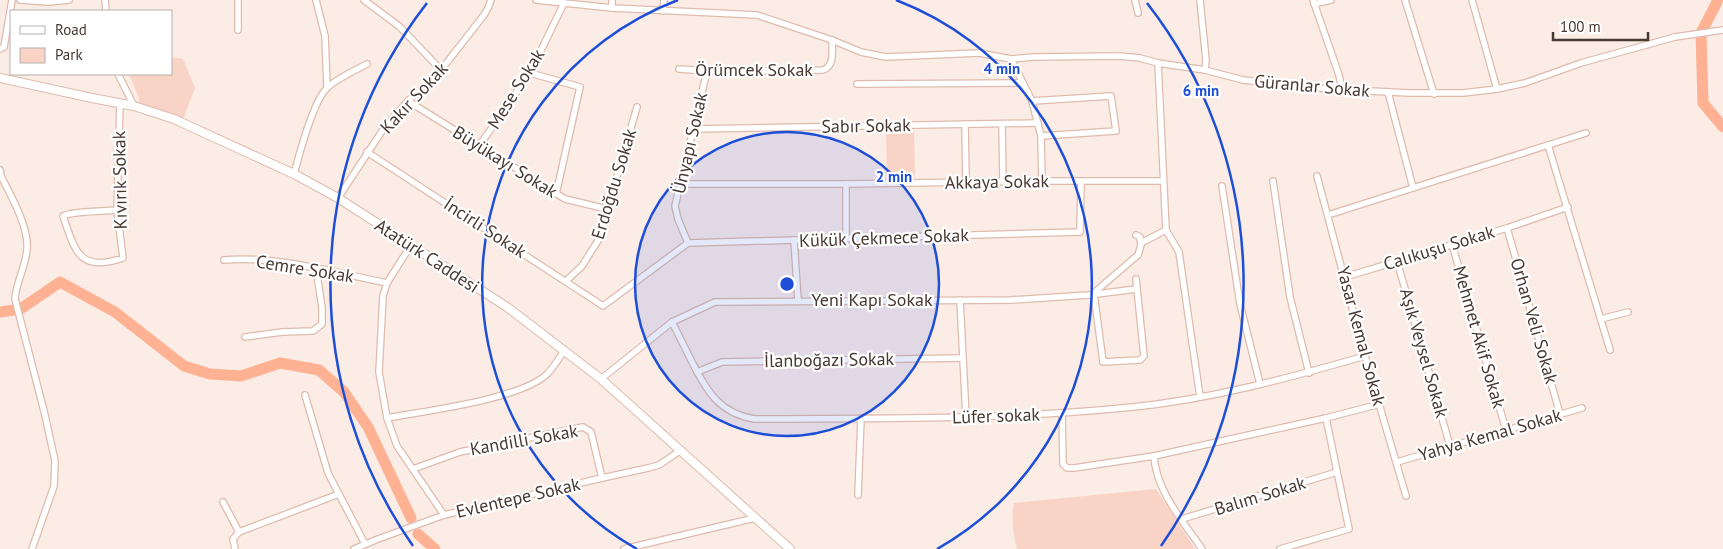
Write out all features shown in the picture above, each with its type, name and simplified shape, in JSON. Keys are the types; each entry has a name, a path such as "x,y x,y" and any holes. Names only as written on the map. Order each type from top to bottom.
{"main road":[{"name":"Atatürk Caddesi","path":"0,78 134,106 174,119 294,174 338,198 507,307 602,378 790,549"}],"street":[{"path":"20,0 48,2 69,0"},
{"path":"238,0 238,30"},
{"path":"316,0 325,36 327,87"},
{"path":"364,0 400,27 441,70"},
{"name":"Kakır Sokak","path":"338,198 384,128 408,101 441,70 484,15 490,0"},
{"name":"Güranlar Sokak","path":"536,0 612,8 757,15 832,40 861,52 886,56 979,53 998,55 1011,59 1119,56 1204,70 1243,80 1329,89 1434,94 1497,89 1524,83 1580,62 1675,37 1723,30"},
{"path":"612,0 612,8"},
{"path":"663,11 664,0"},
{"path":"1135,0 1138,13"},
{"path":"1200,0 1206,60 1204,70"},
{"path":"1331,0 1314,2 1342,89"},
{"path":"1406,0 1434,94"},
{"path":"1472,0 1497,89"},
{"name":"Mese Sokak","path":"479,146 530,73 564,3"},
{"path":"0,49 4,47 10,12"},
{"name":"Örümcek Sokak","path":"679,69 707,71 823,70 829,68 831,64 832,40"},
{"path":"1011,59 1032,101 1038,123 1041,136 1042,181"},
{"path":"1158,63 1166,230 1179,252 1200,397"},
{"path":"294,174 303,141 319,99 327,87 366,64"},
{"name":"Ünyapı Sokak","path":"688,244 675,206 707,71"},
{"path":"530,73 580,87 556,194"},
{"path":"118,75 134,106"},
{"path":"856,84 1023,83"},
{"path":"1388,92 1413,188"},
{"path":"1032,101 1111,96 1116,131 1041,136"},
{"name":"Büyükayı Sokak","path":"408,101 565,199 607,209"},
{"name":"Kıvırık Sokak","path":"118,210 89,213 69,212 63,216 78,254 89,261 109,263 123,258 118,210 120,103"},
{"name":"Erdoğdu Sokak","path":"566,280 582,266 599,239 637,107"},
{"name":"Sabır Sokak","path":"694,129 1038,123"},
{"path":"965,124 966,182"},
{"path":"1002,124 1003,182"},
{"path":"1328,215 1586,133"},
{"path":"1548,145 1610,350"},
{"name":"İncirli Sokak","path":"367,152 566,280 603,306 688,244"},
{"path":"0,170 26,231 27,249 15,299 55,461 54,486 32,549"},
{"name":"Yasar Kemal Sokak","path":"1317,176 1365,356 1406,496"},
{"name":"Akkaya Sokak","path":"681,184 1164,181"},
{"path":"1273,181 1290,297 1309,372"},
{"name":"Kükük Çekmece Sokak","path":"688,244 1080,232 1081,182"},
{"path":"846,184 846,239"},
{"path":"1222,186 1240,304 1260,384"},
{"name":"Calıkuşu Sokak","path":"1345,276 1508,228 1568,207"},
{"name":"Orhan Veli Sokak","path":"1508,228 1560,414"},
{"path":"1141,243 1166,230"},
{"path":"1136,235 1140,238 1141,243 1138,255 1094,294 1103,362 1140,360 1144,356 1136,279"},
{"path":"794,240 798,300"},
{"name":"Mehmet Akif Sokak","path":"1452,244 1506,430"},
{"path":"411,245 387,283 384,296 379,372 387,418 397,446 444,515"},
{"name":"Cemre Sokak","path":"224,260 241,258 316,268 387,283"},
{"name":"Aşık Veysel Sokak","path":"1397,261 1450,446"},
{"path":"245,337 282,332 313,331 322,324 322,308 316,268"},
{"name":"Yeni Kapı Sokak","path":"602,378 672,322 715,302 1011,300 1136,289"},
{"path":"960,300 966,418"},
{"path":"1601,319 1628,312"},
{"name":"Lüfer sokak","path":"672,322 711,397 724,408 742,417 754,418 966,418 1024,416 1134,407 1200,397 1260,384 1365,356"},
{"path":"387,418 493,398 532,384 548,374 564,351"},
{"name":"İlanboğazı Sokak","path":"698,372 722,362 963,358"},
{"path":"305,395 323,460 365,544"},
{"path":"1062,413 1063,464 1067,468 1154,456 1326,418 1380,404"},
{"name":"Yahya Kemal Sokak","path":"1397,462 1582,408"},
{"path":"858,495 861,418"},
{"path":"1280,549 1349,529 1326,418"},
{"name":"Kandilli Sokak","path":"413,469 460,452 583,427 591,432 602,478"},
{"name":"Evlentepe Sokak","path":"354,549 444,515 653,467 681,450"},
{"path":"1154,456 1154,465 1160,487 1202,549"},
{"name":"Balım Sokak","path":"1182,519 1338,472"},
{"path":"235,549 233,539 239,532 339,494"},
{"path":"223,502 239,532"},
{"path":"624,549 755,518"}],"green space":[{"path":"172,57 183,59 195,88 183,119 138,106 139,98 129,75 172,75"},
{"path":"914,132 915,179 887,179 886,133"},
{"path":"1156,489 1195,549 1017,549 1013,526 1014,503"}],"waterway":[{"path":"1718,0 1701,33 1703,103 1723,127"},
{"path":"22,308 60,282 115,312 184,366 210,374 241,376 280,363 319,370 344,392 368,427 411,518"},
{"path":"0,312 14,310"},
{"path":"418,534 435,549"}]}
